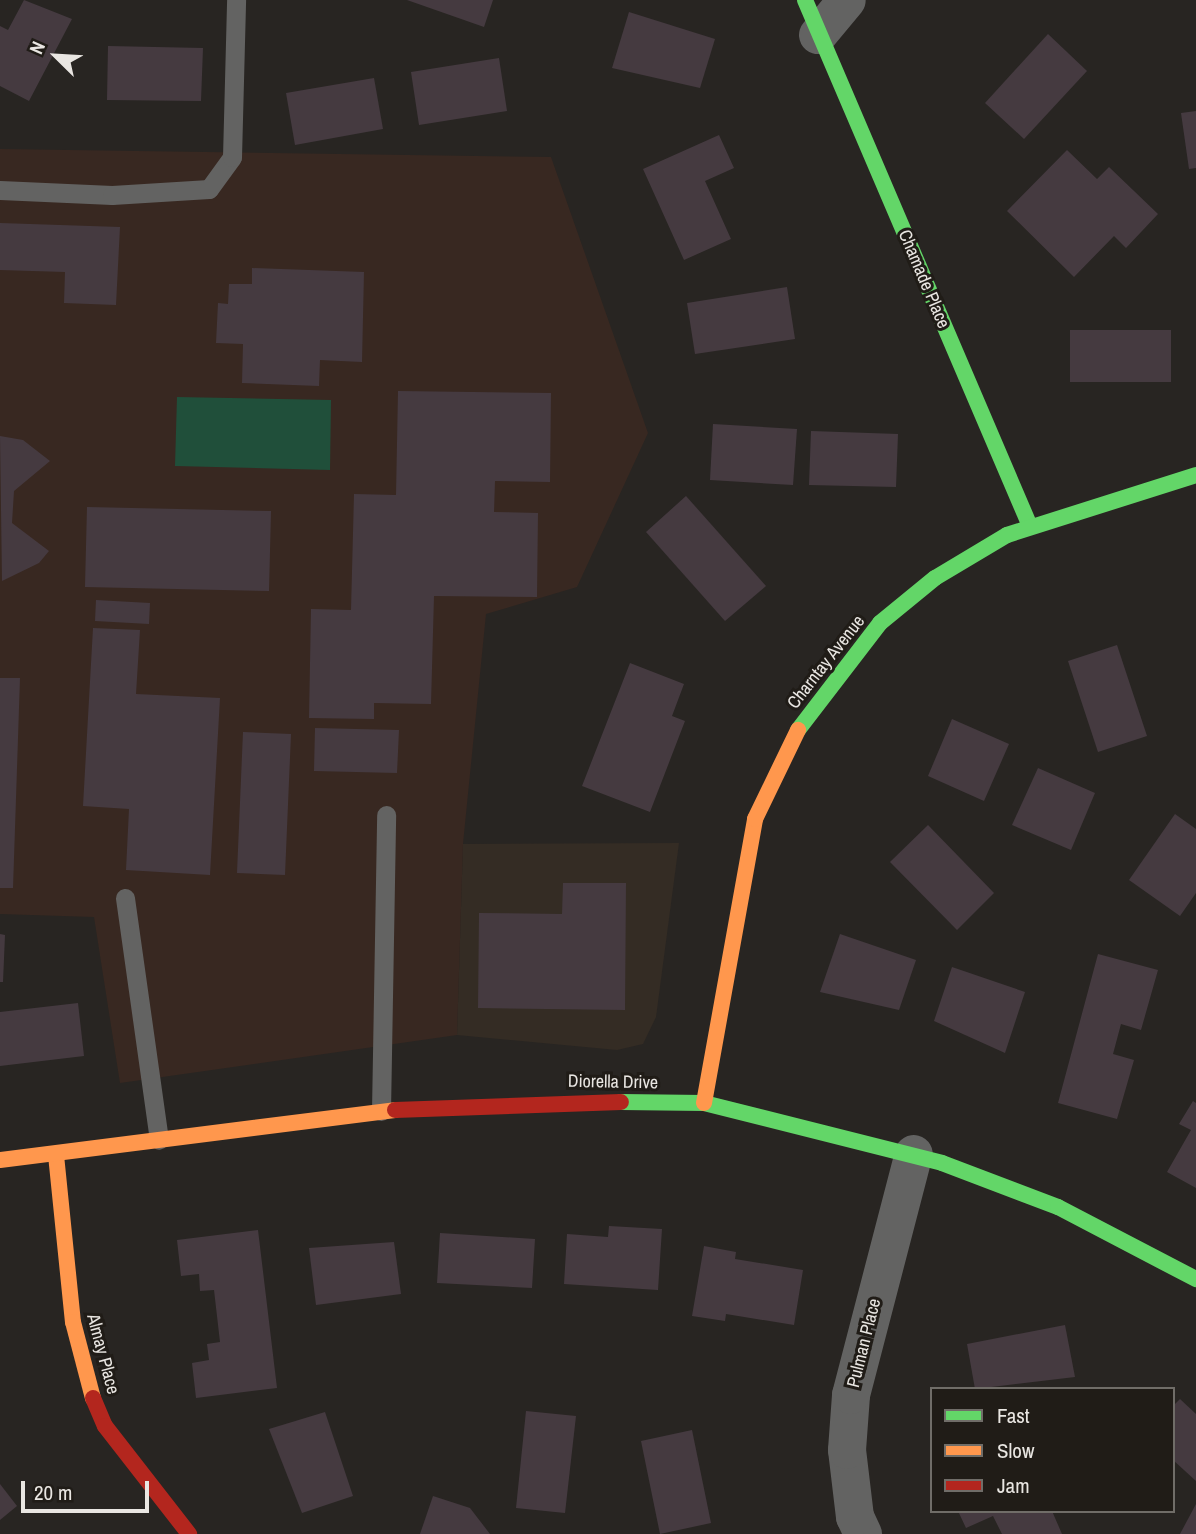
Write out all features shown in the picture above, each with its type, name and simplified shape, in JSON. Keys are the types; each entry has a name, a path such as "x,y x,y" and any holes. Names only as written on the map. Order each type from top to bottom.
{"street":[{"name":"Chamade Place","path":"805,0 1029,524"},
{"path":"818,35 847,0"},
{"name":"Charntay Avenue","path":"704,1104 741,869 784,752 821,693 880,623 935,578 1029,524 1196,475"},
{"name":"Diorella Drive","path":"0,1160 56,1155 381,1111 516,1101 704,1104 914,1154 1058,1207 1196,1279"},
{"name":"Pulman Place","path":"863,1534 855,1517 847,1450 851,1395 914,1154"},
{"name":"Almay Place","path":"56,1155 73,1322 89,1388 105,1426 188,1534"}],"lane":[{"path":"0,190 126,195 209,189 232,157 236,0"},
{"path":"381,1111 386,815"},
{"path":"125,898 159,1140"}],"shaded area":[{"path":"0,149 551,157 648,433 577,587 486,614 463,844 457,1035 120,1083 94,917 0,914"},
{"path":"679,843 656,1017 643,1044 617,1050 457,1035 463,844"}],"green space":[{"path":"177,397 331,400 330,470 175,466"}],"building":[{"path":"24,0 72,19 29,101 0,86 0,26 8,30"},
{"path":"407,0 493,0 484,27"},
{"path":"629,12 715,39 700,88 612,68"},
{"path":"1048,34 1087,71 1024,139 985,103"},
{"path":"108,46 203,48 201,101 107,100"},
{"path":"499,58 507,111 419,125 411,72"},
{"path":"374,78 383,129 295,145 286,93"},
{"path":"1196,111 1196,168 1189,169 1181,113"},
{"path":"719,135 734,168 705,181 731,239 684,260 643,169"},
{"path":"1067,150 1097,179 1109,167 1158,214 1126,248 1114,236 1074,277 1007,211"},
{"path":"0,223 120,227 116,305 64,303 65,272 0,270"},
{"path":"252,268 364,272 362,362 320,360 319,386 242,383 243,344 216,343 218,303 228,304 229,284 252,284"},
{"path":"787,287 795,339 695,354 687,303"},
{"path":"1070,330 1171,330 1171,382 1070,382"},
{"path":"398,391 551,393 550,482 495,481 494,512 538,513 537,597 434,596 431,704 374,703 374,719 309,718 311,609 351,610 354,494 396,495"},
{"path":"713,424 797,429 793,485 710,480"},
{"path":"811,431 898,434 896,487 809,485"},
{"path":"0,436 23,440 50,461 14,491 12,523 49,551 39,563 2,581"},
{"path":"686,496 766,586 725,621 646,532"},
{"path":"87,507 271,511 269,591 85,587"},
{"path":"96,600 150,603 149,624 95,621"},
{"path":"93,628 140,630 136,694 220,698 210,875 126,870 129,809 83,806"},
{"path":"1117,645 1147,736 1098,752 1068,661"},
{"path":"630,663 684,684 672,716 685,721 650,812 582,786"},
{"path":"0,678 20,678 13,888 0,888"},
{"path":"952,719 1009,744 984,801 928,776"},
{"path":"315,728 399,730 397,773 314,771"},
{"path":"243,732 291,734 285,875 237,873"},
{"path":"1038,768 1095,793 1071,850 1012,825"},
{"path":"1175,814 1196,829 1196,893 1180,916 1129,880"},
{"path":"928,825 994,893 957,930 890,862"},
{"path":"563,883 626,883 625,1010 478,1008 479,913 562,914"},
{"path":"0,934 5,935 3,982 0,982"},
{"path":"840,934 916,960 899,1010 820,992"},
{"path":"1098,954 1158,970 1141,1030 1121,1024 1113,1054 1134,1060 1117,1119 1058,1103"},
{"path":"952,967 1025,992 1005,1053 934,1021"},
{"path":"78,1003 84,1056 0,1066 0,1012"},
{"path":"1193,1101 1196,1103 1196,1188 1167,1172 1191,1130 1179,1124"},
{"path":"609,1226 662,1229 658,1290 564,1284 567,1234 608,1237"},
{"path":"258,1230 277,1388 196,1398 192,1363 209,1360 207,1344 220,1342 214,1290 200,1291 199,1274 181,1276 177,1240"},
{"path":"440,1233 535,1239 532,1288 437,1283"},
{"path":"394,1242 401,1294 316,1305 309,1248"},
{"path":"704,1246 736,1252 735,1259 803,1270 794,1325 726,1314 725,1321 692,1316"},
{"path":"1065,1325 1075,1377 975,1387 967,1344"},
{"path":"1180,1399 1196,1414 1196,1481 1175,1462 1175,1404"},
{"path":"526,1411 576,1416 565,1513 516,1508"},
{"path":"325,1412 353,1496 302,1513 269,1429"},
{"path":"692,1430 711,1523 660,1534 641,1441"},
{"path":"0,1484 17,1506 0,1520"},
{"path":"433,1496 470,1508 490,1534 420,1534"},
{"path":"1196,1504 1196,1534 1180,1534"},
{"path":"959,1513 1053,1513 1062,1534 1002,1534 993,1516 966,1528"}],"traffic: fast":[{"path":"805,0 1029,524"},
{"path":"798,730 880,623 935,578 1007,535 1196,475"},
{"path":"621,1102 704,1103 942,1163 1058,1207 1196,1279"}],"traffic: slow":[{"path":"704,1103 755,819 798,730"},
{"path":"0,1160 395,1110"},
{"path":"56,1155 73,1322 93,1398"}],"traffic: jam":[{"path":"395,1110 621,1102"},
{"path":"93,1398 105,1426 189,1534"}]}
